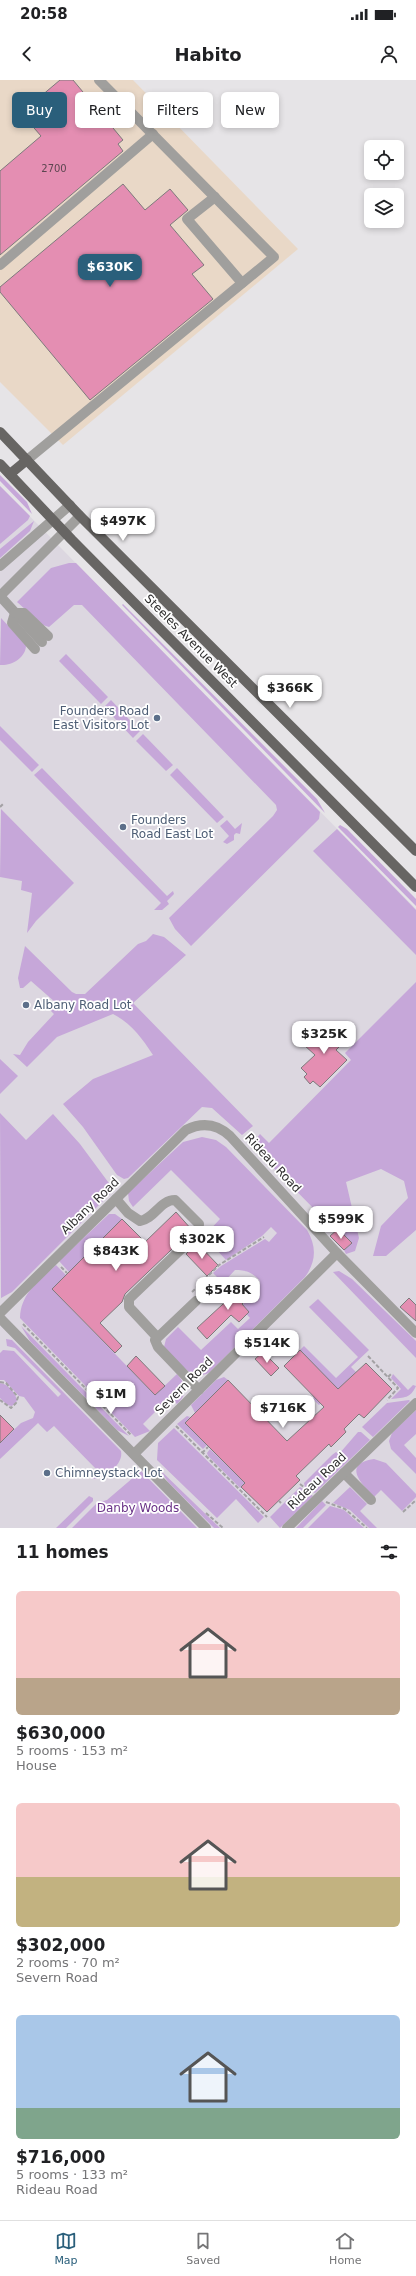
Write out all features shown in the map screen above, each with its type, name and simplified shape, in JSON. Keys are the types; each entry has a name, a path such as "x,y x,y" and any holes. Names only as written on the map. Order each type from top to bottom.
{"main road":[{"name":"Steeles Avenue West","path":"0,432 80,516 416,851"},
{"path":"10,474 27,460"},
{"name":"Steeles Avenue West","path":"0,464 64,532 416,887"}],"street":[{"path":"27,460 274,257 99,80"},
{"path":"0,265 153,134"},
{"path":"215,197 187,220 242,283"},
{"path":"0,566 70,505"},
{"path":"15,614 0,596 80,516"},
{"path":"24,613 42,642 12,623 15,614 24,613"},
{"name":"Albany Road","path":"0,1313 186,1130 204,1125"},
{"name":"Rideau Road","path":"204,1125 219,1128 230,1136 337,1253 416,1333"},
{"path":"116,1199 128,1213 140,1221 152,1216 166,1202 175,1200 200,1224 198,1233 129,1300 129,1307 157,1337"},
{"name":"Severn Road","path":"134,1454 337,1253"},
{"path":"194,1297 157,1337 156,1344 199,1390"},
{"path":"2,1324 134,1454 206,1528"},
{"name":"Rideau Road","path":"287,1528 416,1403"},
{"path":"344,1472 371,1500"}],"path":[{"path":"0,807 3,804"},
{"path":"194,1297 219,1265 264,1237"},
{"path":"23,1324 131,1435"},
{"path":"368,1356 398,1388 387,1400"},
{"path":"388,1377 392,1373"},
{"path":"0,1382 6,1383 18,1397 16,1404 11,1408 0,1400"},
{"path":"170,1429 174,1424 267,1517"},
{"path":"202,1453 208,1447"},
{"path":"300,1484 315,1494"},
{"path":"324,1500 329,1504 345,1508 366,1528"},
{"path":"403,1512 416,1500"}],"shaded area":[{"path":"0,80 133,80 145,92 143,92 143,128 180,128 298,249 63,445 0,382"},
{"path":"0,486 416,909 416,1528 0,1528"}],"green space":[{"path":"0,475 27,502 32,514 0,481"},
{"path":"0,486 30,516 28,520 0,544"},
{"path":"34,521 30,531 0,558 0,549"},
{"path":"69,563 76,563 320,812 319,819 191,946 175,929 169,918 273,816 277,810 276,805 82,605 74,605 49,627 43,625 17,602 51,568"},
{"path":"123,604 317,799 325,813 122,605"},
{"path":"1,618 26,645 21,657 13,663 4,665 0,665"},
{"path":"66,654 108,697 101,704 59,661"},
{"path":"111,700 140,731 133,738 104,707"},
{"path":"0,726 39,765 32,772 0,740"},
{"path":"143,734 173,765 166,771 136,741"},
{"path":"42,768 167,896 173,891 174,894 167,901 169,904 162,910 154,910 161,903 34,775"},
{"path":"177,768 224,817 217,823 170,775"},
{"path":"1,809 74,883 36,921 27,933 32,893 21,890 22,881 0,877"},
{"path":"227,820 235,829 242,823 240,834 236,833 234,835 234,840 227,844 223,842 229,836 220,826"},
{"path":"340,825 347,829 416,899 416,906 338,827"},
{"path":"337,829 416,910 416,955 313,851"},
{"path":"153,934 164,937 186,955 133,1003 253,1126 242,1135 212,1108 202,1107 128,1178 124,1179 117,1175 83,1127 63,1104 93,1079 153,1055 136,1032 113,1014 57,1037 27,1067 13,1054 20,1055 28,1042 54,1014 49,1009 55,1002 31,981 23,988 20,988 18,978 25,946 72,992 76,994 85,994 138,944 146,941"},
{"path":"416,982 416,1230 386,1256 373,1256 381,1226 408,1198 404,1181 381,1169 346,1182 359,1238 355,1251 346,1254 344,1250 352,1243 329,1220 320,1215 251,1145 260,1134 269,1143 351,1060 345,1053"},
{"path":"0,1059 18,1076 0,1094"},
{"path":"0,1113 26,1140 53,1114 80,1144 114,1190 12,1292 1,1298"},
{"path":"202,1137 216,1140 226,1147 307,1230 314,1248 314,1254 311,1266 305,1277 210,1372 203,1375 197,1375 184,1368 164,1347 166,1339 178,1327 201,1350 231,1322 238,1329 250,1318 240,1307 260,1289 260,1281 249,1272 235,1270 223,1283 213,1273 221,1266 265,1239 269,1242 277,1233 271,1227 262,1236 226,1260 204,1236 220,1219 171,1170 133,1207 129,1201 128,1193 183,1142"},
{"path":"109,1214 115,1214 122,1219 69,1272 59,1261"},
{"path":"56,1265 66,1275 52,1289 155,1395 177,1374 184,1385 183,1396 177,1404 170,1397 143,1424 150,1431 135,1437 20,1318 21,1309 27,1294 37,1282"},
{"path":"339,1271 352,1279 416,1341 416,1358 333,1272"},
{"path":"318,1299 369,1350 351,1367 356,1372 323,1405 321,1403 319,1405 314,1400 300,1350 304,1346 336,1378 358,1357 309,1307"},
{"path":"21,1326 129,1436 117,1430 30,1341"},
{"path":"6,1339 12,1340 121,1451 120,1461 108,1474 93,1479 90,1477 97,1470 54,1426 47,1432 38,1423 0,1459 0,1443 21,1423 33,1418 35,1412 24,1397 19,1396 4,1380 0,1380 0,1353 3,1350 14,1351 58,1397 61,1394 15,1348 7,1346"},
{"path":"393,1374 408,1390 413,1385 416,1386 412,1393 406,1397 391,1399 401,1389 391,1378"},
{"path":"224,1377 228,1380 195,1413 191,1405 216,1380"},
{"path":"0,1383 9,1387 15,1395 17,1401 12,1406 7,1405 0,1398"},
{"path":"410,1401 373,1437 362,1427 387,1403"},
{"path":"416,1410 416,1434 404,1445 416,1458 416,1474 391,1449 389,1441 392,1433"},
{"path":"187,1416 190,1417 185,1423 207,1445 203,1449 177,1424"},
{"path":"174,1428 264,1517 258,1523 236,1499 217,1518 157,1460 158,1443"},
{"path":"358,1432 361,1432 370,1440 315,1493 305,1487 304,1483 332,1455 336,1452 339,1454"},
{"path":"210,1449 245,1483 240,1488 208,1456 207,1453"},
{"path":"374,1459 386,1463 416,1494 416,1497 402,1511 381,1490 374,1497 357,1475 359,1465 364,1461"},
{"path":"159,1469 220,1528 214,1528 168,1482"},
{"name":"Danby Woods","path":"141,1471 197,1528 72,1528 97,1503 107,1500"},
{"path":"300,1487 313,1496 280,1528 270,1517"},
{"path":"350,1487 367,1504 360,1511 377,1528 369,1528 350,1510 333,1503"},
{"path":"89,1496 93,1498 93,1501 66,1528 56,1528"},
{"path":"322,1501 326,1505 303,1528 296,1528"},
{"path":"330,1506 344,1510 364,1528 308,1528"}],"building":[{"path":"60,80 73,80 83,92 75,92 75,128 113,128 123,140 118,144 123,151 0,255 0,171 41,136 34,128 67,128 67,92 46,92"},
{"path":"123,184 145,210 170,189 188,210 170,225 204,265 192,274 213,299 90,400 0,292 0,287"},
{"path":"343,1027 351,1035 336,1050 347,1060 320,1087 313,1081 310,1084 304,1077 307,1074 301,1068 315,1055 304,1045 308,1041 306,1039 316,1029 333,1029 337,1033"},
{"path":"176,1212 192,1230 125,1294 122,1302 100,1323 122,1346 115,1353 52,1289 122,1219 145,1242"},
{"path":"338,1229 352,1243 344,1250 330,1236"},
{"path":"197,1243 218,1265 207,1276 186,1254"},
{"path":"248,1281 257,1290 242,1304 249,1312 239,1322 231,1315 207,1339 197,1328"},
{"path":"409,1298 416,1305 416,1321 400,1307"},
{"path":"300,1350 338,1389 366,1363 392,1389 364,1418 359,1414 344,1429 346,1432 331,1447 329,1444 296,1476 300,1480 267,1512 241,1487 245,1483 185,1423 228,1380 287,1441 324,1407 284,1366"},
{"path":"263,1352 279,1368 271,1376 255,1359"},
{"path":"136,1356 165,1386 155,1395 127,1366"},
{"path":"0,1415 14,1429 0,1443"}],"place":[{"name":"Founders Road East Visitors Lot","path":"157,718"},
{"name":"Founders Road East Lot","path":"123,827"},
{"name":"Albany Road Lot","path":"26,1005"},
{"name":"Chimneystack Lot","path":"47,1473"}]}
